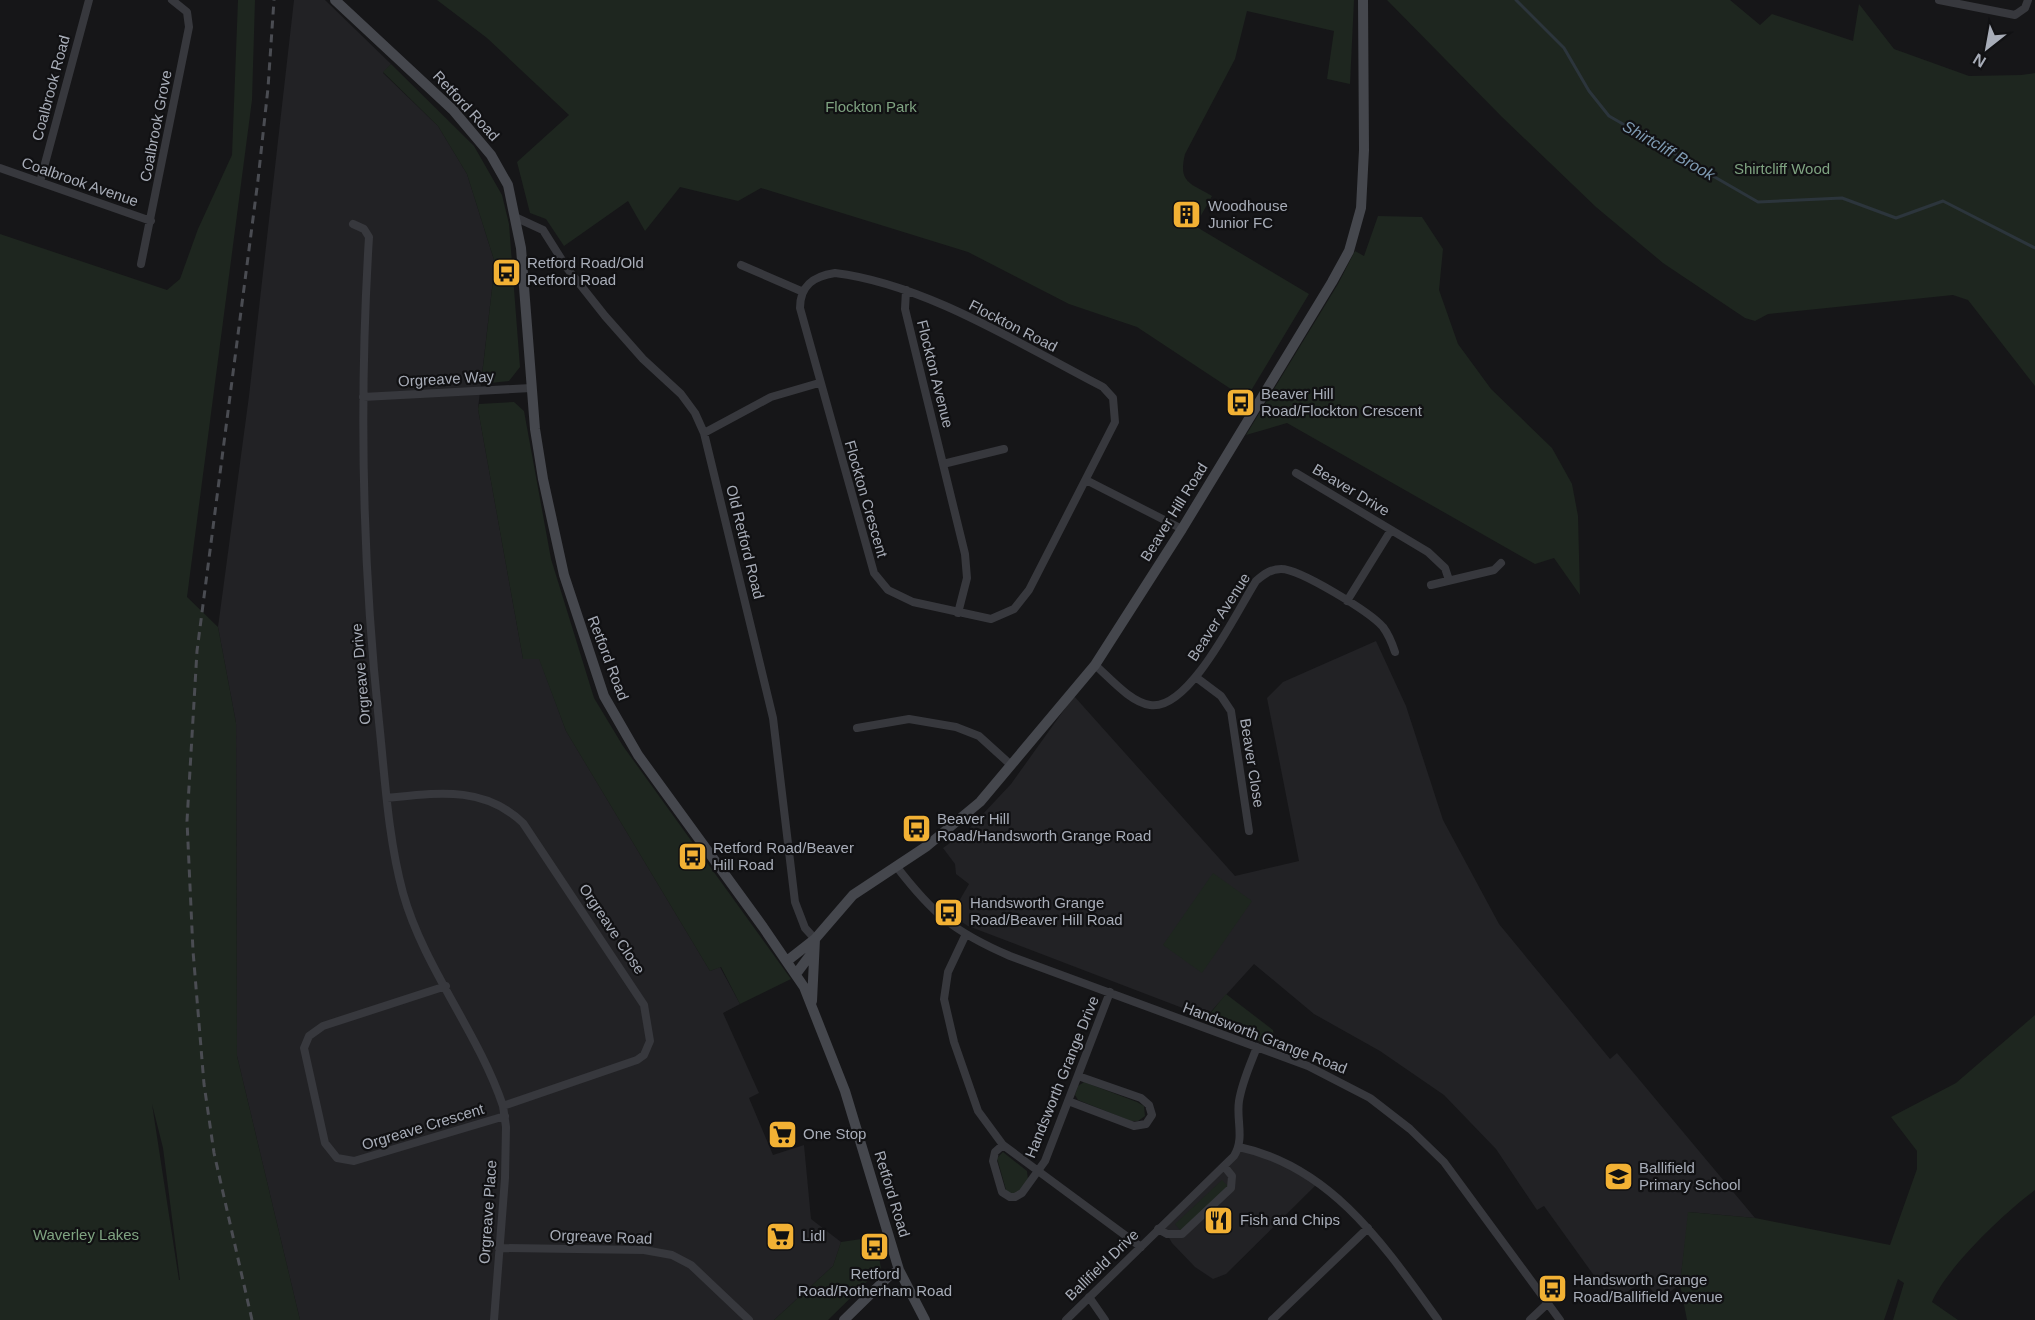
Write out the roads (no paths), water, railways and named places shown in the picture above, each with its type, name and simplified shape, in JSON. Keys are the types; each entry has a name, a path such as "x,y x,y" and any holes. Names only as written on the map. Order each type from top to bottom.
{"main road":[{"name":"Retford Road","path":"335,0 397,55 474,133 503,174 517,218 531,388 543,479 564,575 604,696 638,755 787,961 812,1005 845,1091 899,1270 925,1320"},
{"name":"Beaver Hill Road","path":"796,974 814,944 853,896 964,817 1095,665 1182,529 1332,282 1356,231 1363,169 1363,0"},
{"name":"Beaver Hill Road","path":"787,961 814,944"},
{"path":"812,1005 814,944"},
{"path":"844,1320 889,1276 899,1270"}],"street":[{"name":"Coalbrook Road","path":"40,182 89,0"},
{"name":"Coalbrook Grove","path":"141,264 189,27 187,12 172,0"},
{"path":"1939,0 2015,15 2025,8 2028,0"},
{"name":"Coalbrook Avenue","path":"0,168 151,221"},
{"name":"Old Retford Road","path":"517,218 543,230 598,308 643,359 681,394 695,413 704,433 773,718 795,902 814,944"},
{"name":"Orgreave Drive","path":"353,224 364,229 369,237 363,397 364,541 387,798 403,893 411,915 504,1106"},
{"path":"704,433 771,397 819,382 800,308 801,291 741,265"},
{"name":"Flockton Road","path":"801,291 814,279 835,273 906,290 921,295 1109,392 1115,406 1115,422 1086,480"},
{"name":"Flockton Avenue","path":"906,290 905,309 967,566 958,613"},
{"name":"Flockton Crescent","path":"819,382 870,562 879,582 906,599 991,619 1014,609 1029,590 1086,480"},
{"name":"Orgreave Way","path":"363,397 531,388"},
{"path":"943,464 1004,449"},
{"name":"Beaver Drive","path":"1296,473 1438,560 1449,580"},
{"path":"1086,480 1182,529"},
{"name":"Beaver Drive","path":"1347,601 1391,530"},
{"path":"1431,585 1494,570 1501,563"},
{"name":"Beaver Avenue","path":"1095,665 1129,693 1148,705 1169,704 1197,678 1256,581 1271,571 1290,570 1347,601 1382,627 1395,652"},
{"name":"Beaver Close","path":"1197,678 1221,696 1231,711 1249,831"},
{"path":"857,728 909,719 956,727 979,736 1011,765"},
{"name":"Orgreave Close","path":"387,798 456,793 489,799 513,813 523,823 644,1005 650,1041 644,1055 637,1060 504,1106"},
{"name":"Handsworth Grange Road","path":"897,866 934,912 965,936 1010,956 1308,1066 1351,1086 1410,1129 1458,1180 1560,1320"},
{"path":"965,936 948,972 944,993 945,1011 972,1098 987,1125 1003,1145 1141,1247"},
{"name":"Orgreave Crescent","path":"446,986 323,1026 309,1036 304,1048 325,1143 337,1158 354,1161 505,1116"},
{"name":"Handsworth Grange Drive","path":"1003,1145 995,1152 993,1161 1005,1195 1015,1197 1022,1193 1045,1161 1110,992"},
{"path":"1257,1047 1239,1100 1239,1147 1278,1160 1320,1182 1368,1228 1438,1320"},
{"path":"1068,1101 1134,1125 1146,1124 1152,1115 1149,1105 1141,1098 1078,1076"},
{"name":"Orgreave Place","path":"494,1320 505,1178 504,1106"},
{"name":"Ballifield Drive","path":"1066,1320 1224,1166 1239,1147"},
{"name":"Ballifield Drive","path":"1158,1229 1175,1234 1187,1230 1231,1188 1232,1176 1224,1166"},
{"path":"1272,1320 1368,1228"},
{"name":"Orgreave Road","path":"499,1248 644,1250 672,1255 691,1265 749,1320"},
{"path":"1089,1297 1105,1320"},
{"path":"1530,1320 1548,1303"}],"waterway":[{"name":"Shirtcliff Brook","path":"1516,0 1564,48 1589,91 1609,116 1758,202 1842,198 1896,218 1943,201 2035,248"}],"railway":[{"path":"252,1320 214,1153 204,1084 193,951 187,821 197,651 258,180 268,88 274,0"}],"place":[{"name":"Woodhouse Junior FC","path":"1187,215"},
{"name":"Retford Road/Old Retford Road","path":"506,272"},
{"name":"Beaver Hill Road/Flockton Crescent","path":"1240,403"},
{"name":"Beaver Hill Road/Handsworth Grange Road","path":"916,828"},
{"name":"Retford Road/Beaver Hill Road","path":"692,857"},
{"name":"Handsworth Grange Road/Beaver Hill Road","path":"949,912"},
{"name":"One Stop","path":"782,1134"},
{"name":"Ballifield Primary School","path":"1618,1177"},
{"name":"Fish and Chips","path":"1219,1220"},
{"name":"Lidl","path":"781,1236"},
{"name":"Retford Road/Rotherham Road","path":"875,1247"},
{"name":"Handsworth Grange Road/Ballifield Avenue","path":"1552,1289"}],"park label":[{"name":"Flockton Park","path":"871,107"},
{"name":"Shirtcliff Wood","path":"1782,169"},
{"name":"Waverley Lakes","path":"86,1235"}]}
